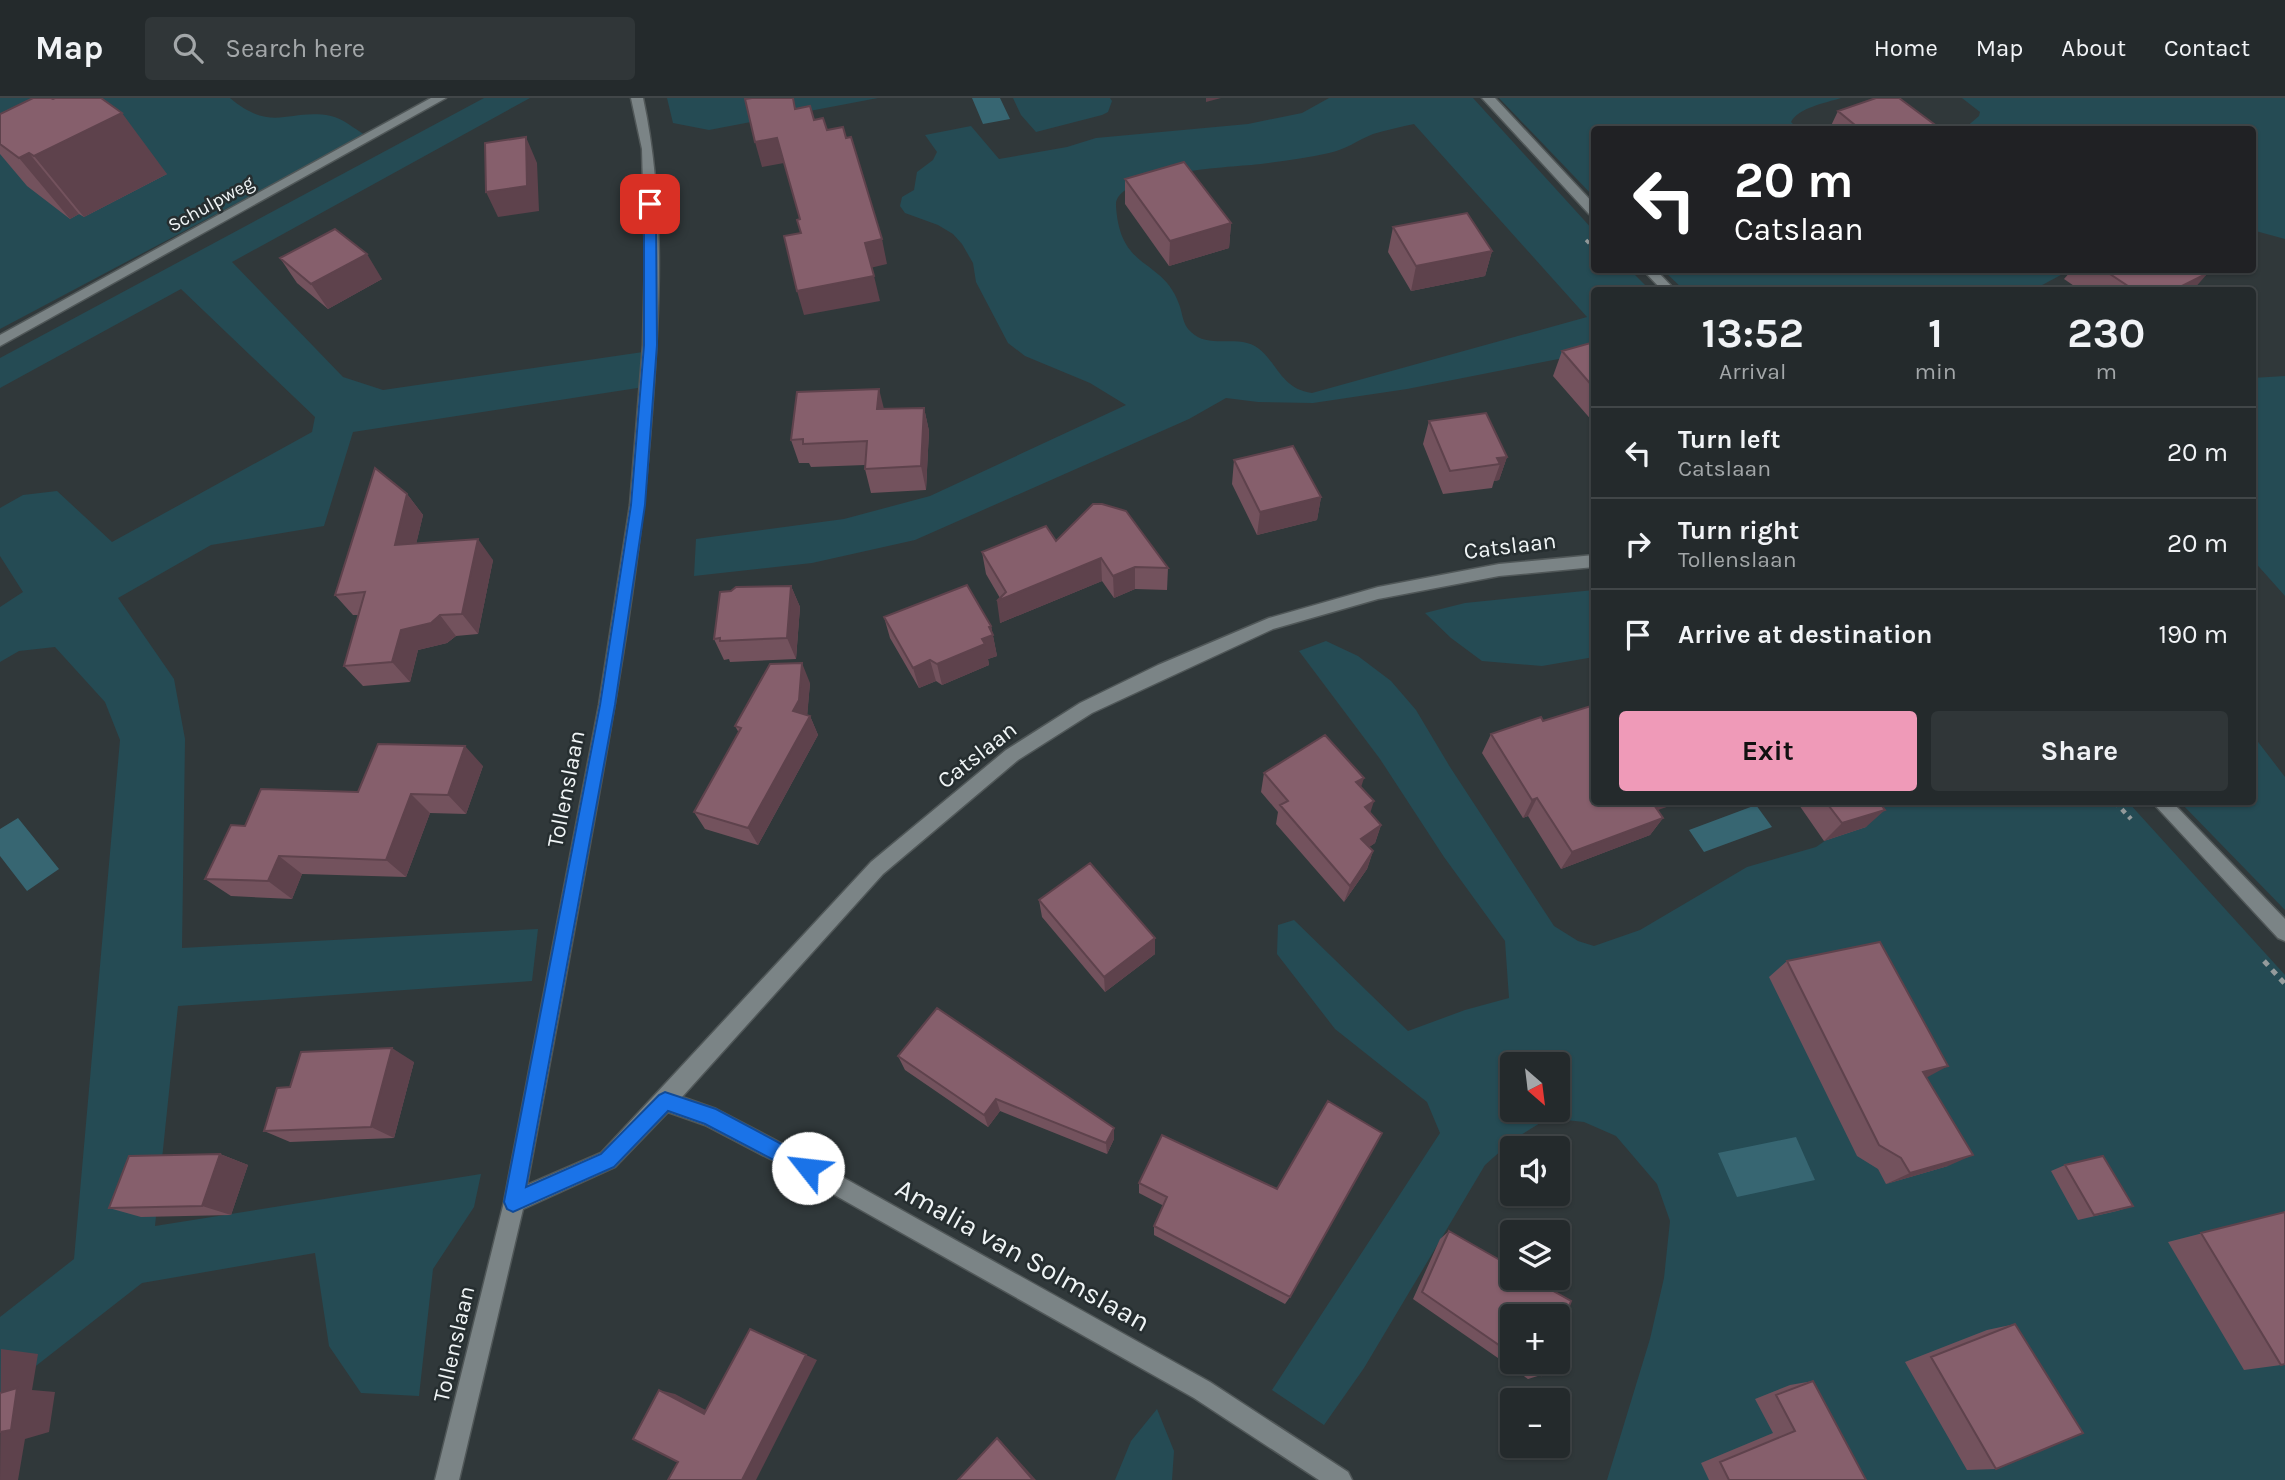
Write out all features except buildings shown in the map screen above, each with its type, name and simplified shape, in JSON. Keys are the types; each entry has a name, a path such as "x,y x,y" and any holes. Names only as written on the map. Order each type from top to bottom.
{"street":[{"name":"Schulpweg","path":"0,341 440,98"},
{"name":"Tollenslaan","path":"447,1480 513,1202 607,705 638,505 650,345 652,258 648,149 637,98"},
{"path":"1488,98 1591,208"},
{"path":"1652,273 1666,287"},
{"name":"Catslaan","path":"513,1202 608,1160 877,868 1012,755 1087,708 1164,670 1269,624 1378,593 1499,570 1591,561"},
{"path":"2164,805 2285,932"},
{"name":"Amalia van Solmslaan","path":"665,1101 709,1116 809,1169 1202,1390 1340,1480"}],"shaded area":[{"path":"0,98 230,98 258,115 281,118 316,114 335,117 365,135 0,329"},
{"path":"484,98 530,98 232,262 343,377 383,390 643,352 644,387 353,432 324,526 211,545 118,598 174,679 185,739 182,948 538,929 532,981 178,1006 155,1226 481,1174 474,1207 433,1269 419,1396 361,1393 329,1346 315,1253 142,1283 0,1394 0,1317 74,1259 120,740 105,702 55,647 19,651 0,662 0,607 23,592 0,556 0,508 23,495 57,491 112,542 312,432 315,417 181,289 0,388 0,358"},
{"path":"667,98 878,98 709,130 673,123"},
{"path":"972,98 1000,98 1010,119 983,124"},
{"path":"1013,98 1110,98 1112,101 1108,112 1102,115 1036,132 1021,115"},
{"path":"1329,98 1473,98 1591,228 1591,273 1633,273 1647,287 1591,287 1591,353 1407,389 1313,403 1258,402 1226,398 1189,419 915,540 812,563 694,576 696,539 844,519 930,496 1126,405 1090,383 1025,356 1008,343 976,282 973,263 962,244 953,234 938,225 905,213 900,206 902,197 914,190 917,172 933,160 937,152 925,135 971,126 999,159 1067,147 1096,138 1248,124 1302,113","holes":["1414,124 1587,317 1312,393 1291,384 1256,347 1247,343 1204,339 1191,332 1184,322 1172,289 1163,278 1133,254 1125,243 1116,206 1121,194 1134,185 1154,178 1203,169 1321,155 1341,150 1373,134"]},
{"path":"1499,98 1841,98 1800,113 1791,122 1795,126 1591,126 1591,194"},
{"path":"1962,98 2285,98 2285,239 2256,231 2256,126 1967,126 1980,112"},
{"path":"1666,273 2064,273 2039,287 1681,287"},
{"path":"2285,376 2285,596 2256,563 2256,378"},
{"path":"1591,590 1591,658 1542,666 1482,661 1451,638 1425,613 1465,603"},
{"path":"1326,641 1358,656 1391,681 1416,710 1554,926 1578,941 1594,946 1640,930 1747,867 1816,847 1832,836 1810,805 2131,805 2285,975 2285,1480 1607,1480 1650,1339 1664,1278 1670,1221 1657,1184 1616,1136 1584,1122 1570,1120 1570,1052 1500,1052 1500,1122 1542,1122 1519,1136 1500,1136 1500,1152 1485,1165 1364,1368 1324,1425 1272,1390 1440,1133 1427,1102 1335,1029 1277,954 1278,925 1294,920 1408,1031 1465,1010 1509,998 1505,941 1444,857 1380,759 1299,651"},
{"path":"2256,739 2285,777 2285,910 2183,805 2256,805"},
{"path":"1756,805 1772,827 1704,852 1689,830"},
{"path":"18,818 59,869 27,891 0,856 0,829"},
{"path":"1796,1137 1815,1180 1737,1197 1718,1153"},
{"path":"1157,1409 1174,1451 1172,1480 1115,1480 1131,1441"}],"route":[{"path":"650,204 650,345 638,505 607,705 513,1202 608,1160 665,1101 709,1116 808,1168"}]}
